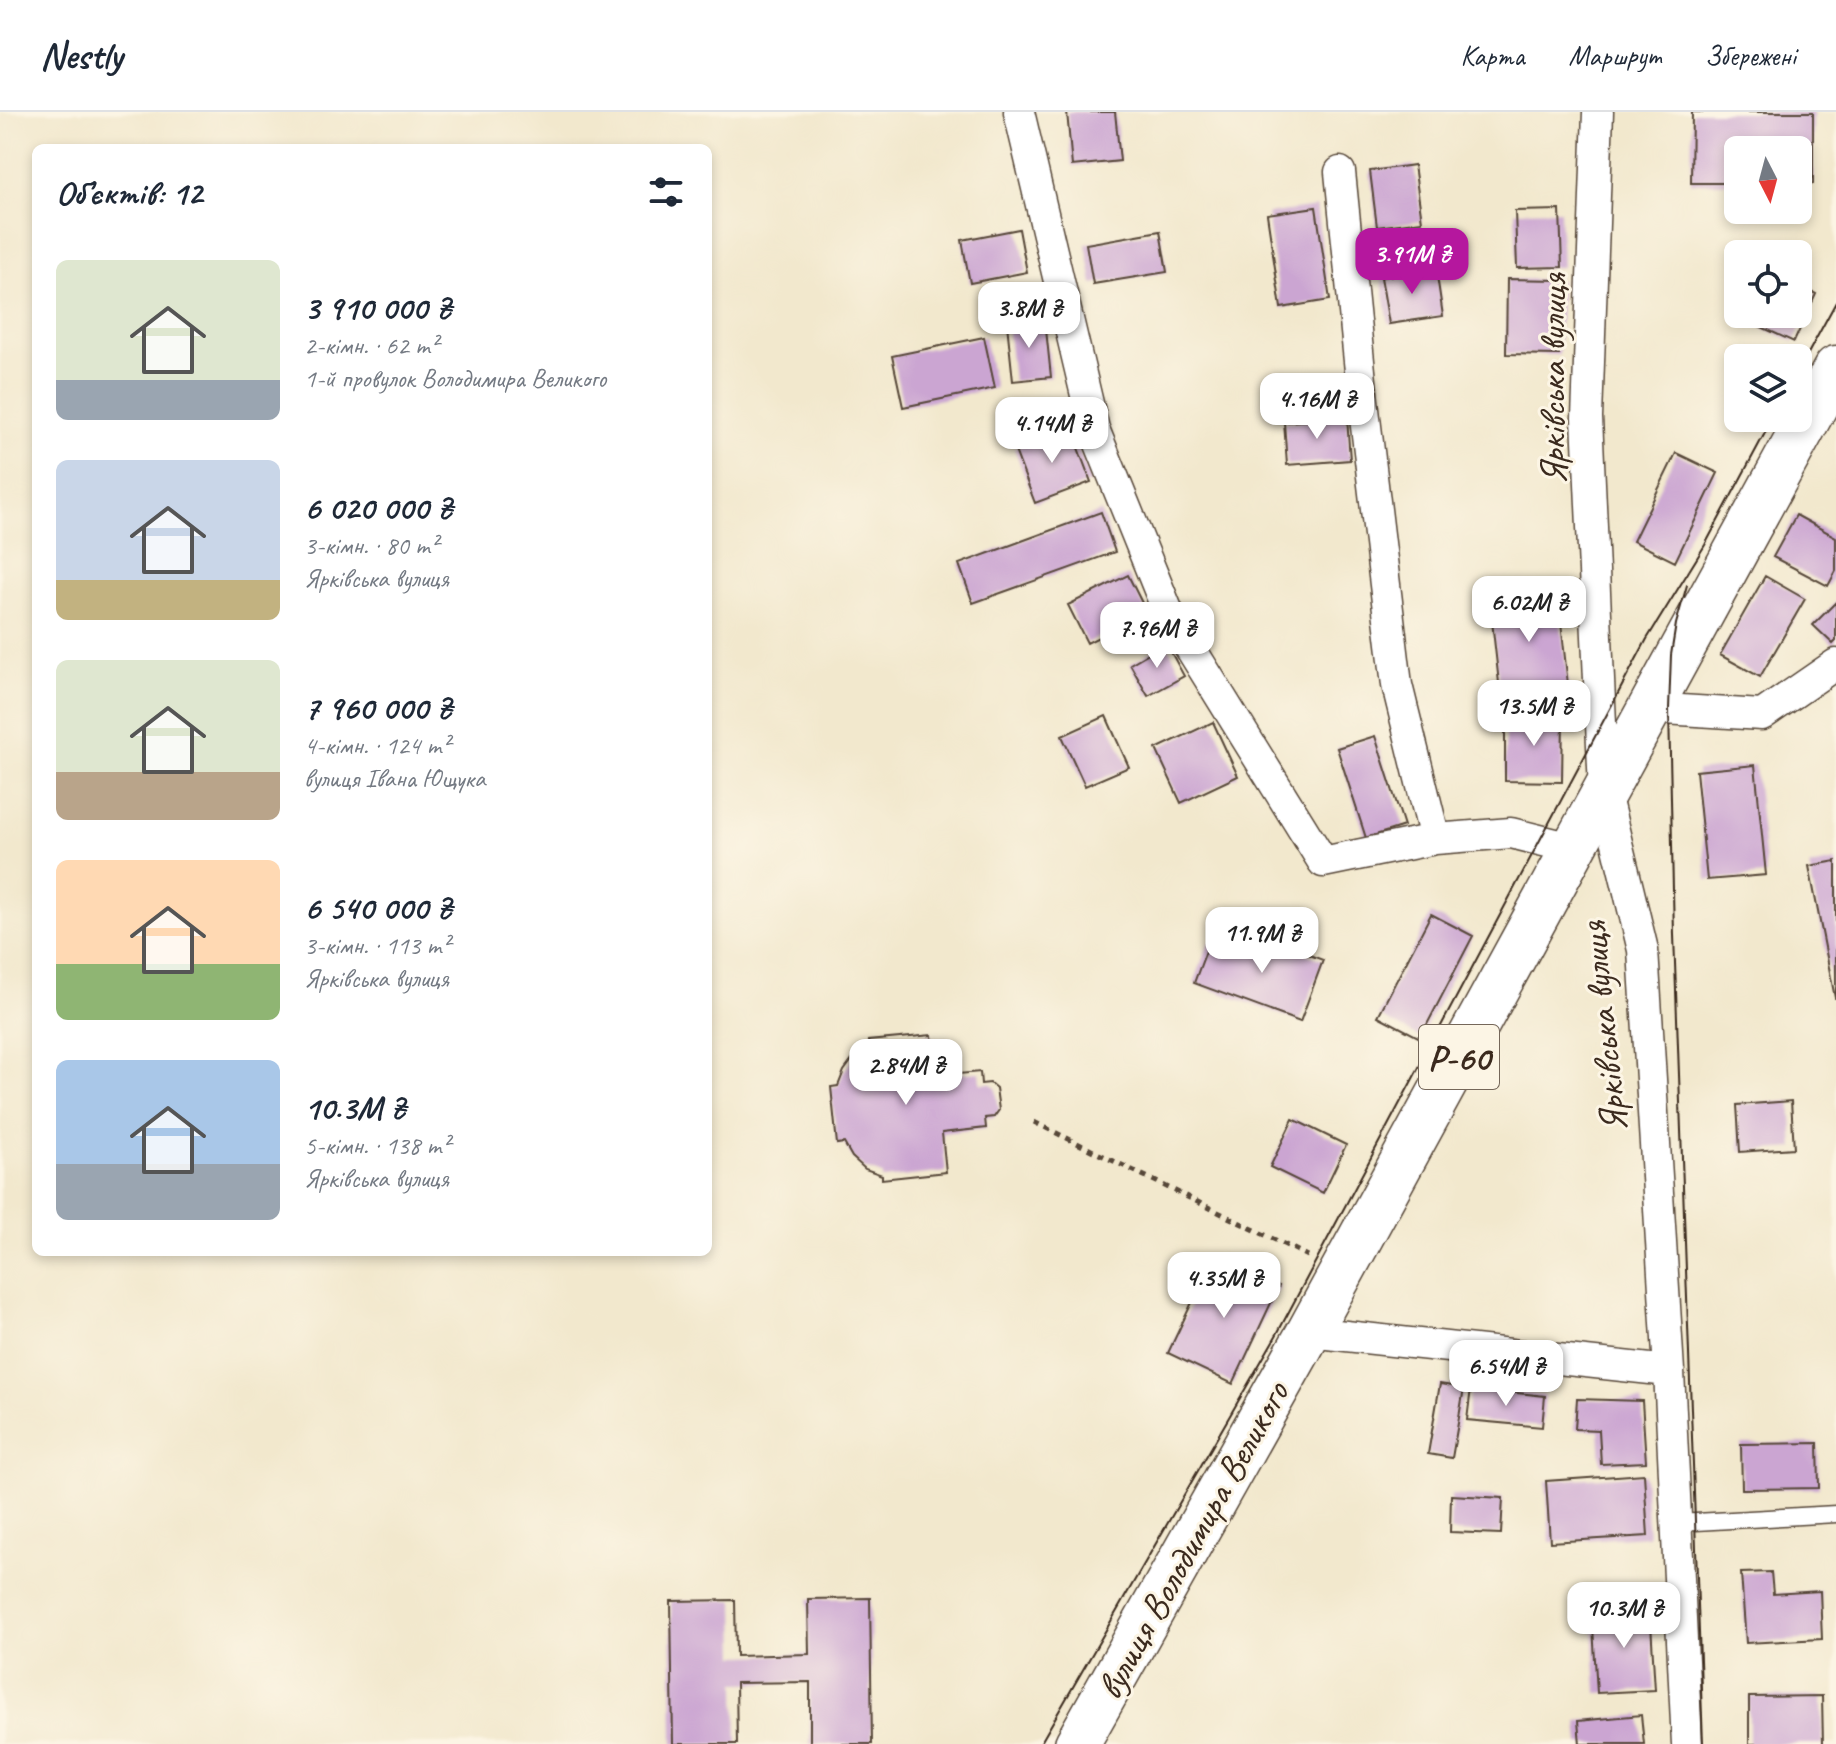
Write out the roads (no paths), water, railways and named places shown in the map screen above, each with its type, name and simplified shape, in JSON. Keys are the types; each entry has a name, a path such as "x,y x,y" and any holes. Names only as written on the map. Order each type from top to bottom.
{"main road":[{"name":"вулиця Володимира Великого","path":"1077,1744 1309,1332 1836,368"}],"street":[{"path":"1019,112 1094,429 1168,612 1323,862 1435,839 1511,833 1572,848"},
{"name":"Ярківська вулиця","path":"1598,112 1587,418 1604,789 1643,950 1678,1523 1687,1744"},
{"path":"1340,172 1363,401 1397,685 1435,839"},
{"path":"1648,708 1762,715 1836,664"},
{"path":"1309,1332 1669,1371"}],"lane":[{"path":"1678,1523 1836,1514"}],"tram line":[{"path":"1812,346 1836,302"},
{"path":"1040,1744 1277,1334 1647,639 1705,545 1766,432"},
{"path":"1687,585 1671,655 1669,709 1674,935 1703,1744"}]}
